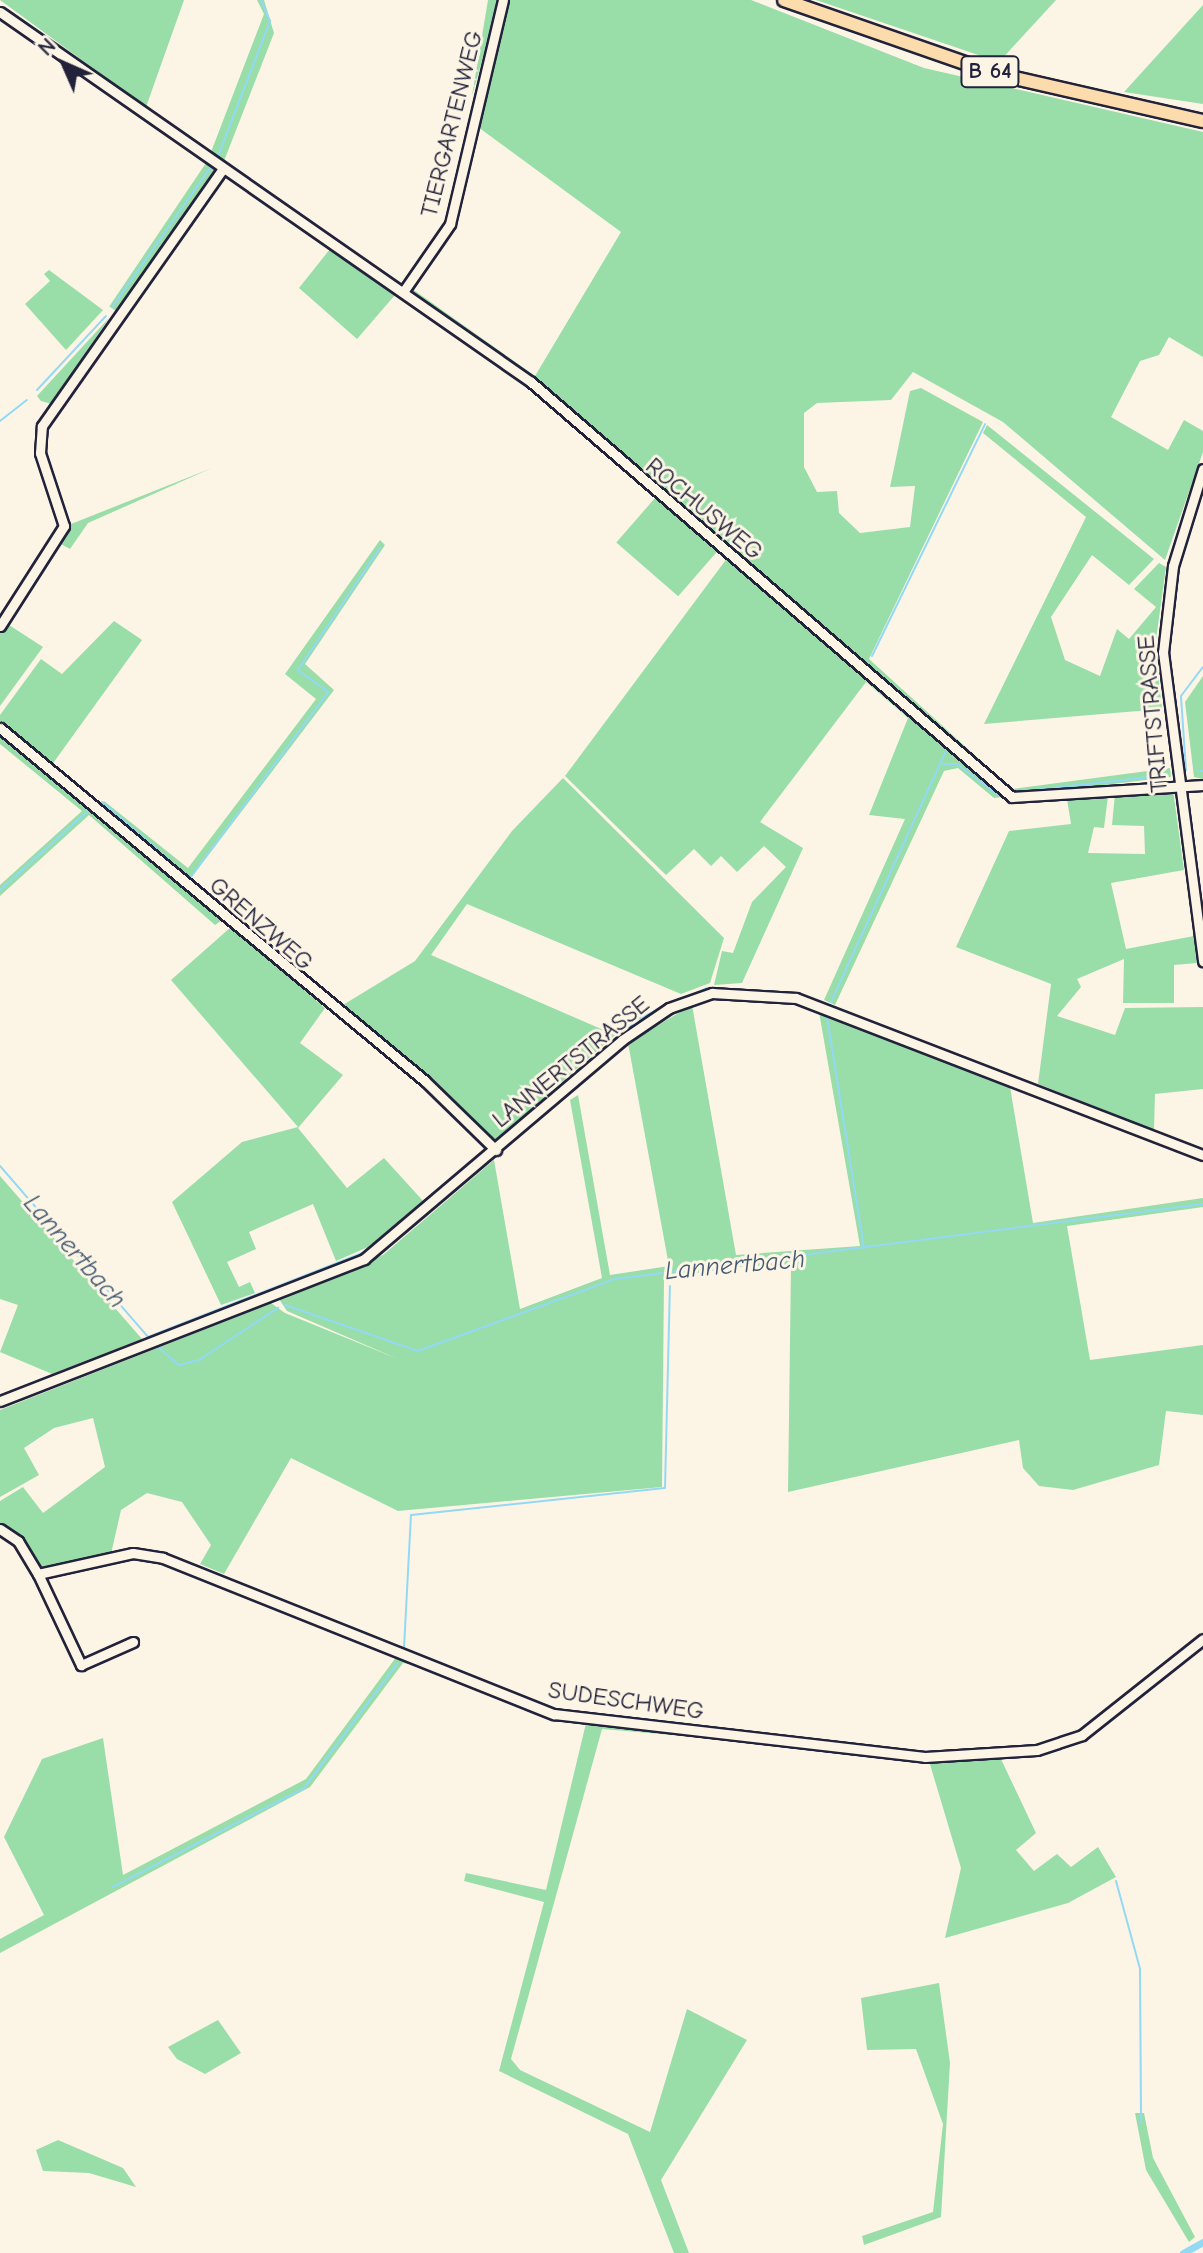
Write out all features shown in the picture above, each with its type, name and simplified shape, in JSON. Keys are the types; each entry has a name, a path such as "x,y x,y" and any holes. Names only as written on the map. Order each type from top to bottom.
{"main road":[{"name":"B 64","path":"784,0 997,74 1203,121"}],"street":[{"name":"TIERGARTENWEG","path":"403,292 450,224 503,0"},
{"name":"ROCHUSWEG","path":"0,12 531,382 1012,797 1178,781 1203,785"},
{"path":"0,626 64,526 40,453 42,426 223,168"},
{"name":"TRIFTSTRASSE","path":"1203,469 1165,611 1178,781 1203,961"},
{"name":"GRENZWEG","path":"0,728 425,1081 496,1150"},
{"name":"LANNERTSTRASSE","path":"0,1401 364,1259 649,1019 690,999 741,989 796,998 1203,1155"},
{"path":"0,1529 18,1541 38,1574 81,1665 133,1642"},
{"name":"SUDESCHWEG","path":"38,1574 148,1555 554,1714 925,1757 1037,1750 1082,1735 1203,1639"}],"green space":[{"path":"0,0 184,0 146,107"},
{"path":"257,0 264,0 274,33 224,161 211,152 264,14"},
{"path":"488,0 499,0 472,96"},
{"path":"508,0 751,0 924,68 1203,132 1203,357 1169,337 1159,355 1140,361 1111,417 1168,450 1184,420 1203,431 1203,452 1165,560 1003,422 913,372 891,400 817,403 804,413 804,467 817,492 837,491 839,513 860,533 910,527 915,486 890,487 910,391 921,388 983,422 869,659 1012,789 1170,768 1171,777 994,798 958,768 944,771 835,1005 824,1000 905,819 869,815 908,718 866,682 760,822 803,848 742,983 714,985 722,951 733,953 752,902 786,867 764,846 737,872 721,856 711,866 694,849 666,875 565,776 728,557 590,433 411,295 411,288 535,376 621,232 478,127"},
{"path":"816,0 1056,0 999,62"},
{"path":"1203,5 1203,104 1124,92"},
{"path":"206,163 215,169 118,313 109,306"},
{"path":"330,249 395,295 357,339 299,288"},
{"path":"49,270 103,310 66,350 25,304 50,281 44,274"},
{"path":"109,318 52,404 41,401 37,396"},
{"path":"987,425 1154,559 1129,585 1092,555 1051,617 1065,660 1100,676 1117,629 1129,639 1156,607 1134,589 1159,563 1166,567 1155,647 1162,709 984,724 1086,517 983,433"},
{"path":"212,468 88,523 70,549 59,543 66,526"},
{"path":"655,498 717,552 678,596 616,543"},
{"path":"380,540 385,545 305,664 334,690 188,882 99,806 104,801 188,868 316,699 285,674"},
{"path":"114,621 142,640 51,766 0,725 0,715 41,659 62,674"},
{"path":"6,623 43,647 0,706 0,632"},
{"path":"1203,676 1203,779 1194,777 1185,702"},
{"path":"0,732 222,920 215,925 89,815 0,896 0,885 82,811 0,744"},
{"path":"563,778 724,938 710,983 681,994 467,904 431,955 615,1035 492,1144 338,1008 415,961 512,831"},
{"path":"1173,790 1184,870 1111,883 1126,949 1194,936 1197,963 1174,965 1174,1003 1123,1003 1124,959 1077,979 1081,987 1057,1016 1115,1035 1125,1008 1203,1007 1203,1089 1155,1094 1154,1130 1038,1084 1051,984 956,947 1009,831 1071,824 1067,799 1108,796 1104,828 1094,827 1088,853 1145,854 1144,826 1112,825 1115,794"},
{"path":"231,927 325,1008 300,1043 343,1075 298,1128 347,1188 384,1158 424,1202 375,1244 336,1261 313,1204 249,1232 256,1249 227,1262 239,1287 250,1282 255,1293 221,1305 172,1202 242,1142 298,1127 171,980"},
{"path":"692,1005 736,1255 860,1246 819,1012 1010,1087 1033,1223 1203,1198 1203,1207 1067,1226 1090,1360 1203,1345 1203,1415 1166,1411 1159,1465 1073,1490 1039,1486 1023,1468 1019,1440 788,1492 791,1266 745,1266 664,1278 662,1487 398,1511 291,1458 224,1574 200,1564 211,1545 182,1502 147,1493 121,1510 111,1554 42,1571 0,1527 0,1501 23,1487 43,1513 105,1467 93,1418 54,1428 24,1448 39,1475 0,1497 0,1410 271,1303 285,1313 398,1359 287,1311 277,1296 383,1255 494,1160 520,1309 602,1278 570,1100 578,1095 610,1275 669,1266 628,1043"},
{"path":"0,1176 142,1339 52,1374 0,1352 18,1305 0,1299"},
{"path":"397,1656 422,1666 403,1663 310,1787 0,1953 0,1939 44,1915 4,1837 42,1759 103,1738 123,1875 306,1779"},
{"path":"587,1719 754,1742 602,1729 511,2059 520,2070 650,2132 687,2009 747,2040 661,2180 689,2253 674,2253 628,2134 499,2071 544,1902 464,1881 466,1873 546,1890"},
{"path":"1000,1757 1036,1833 1016,1850 1034,1871 1057,1854 1071,1867 1098,1847 1116,1877 1068,1903 945,1938 961,1868 929,1761"},
{"path":"939,1983 950,2063 941,2217 864,2245 862,2236 933,2212 943,2124 916,2049 867,2050 861,1998"},
{"path":"218,2020 241,2053 205,2074 177,2059 168,2047"},
{"path":"1135,2113 1144,2113 1153,2158 1195,2237 1189,2242 1146,2170"},
{"path":"58,2140 123,2168 136,2187 89,2173 43,2171 36,2150"}],"waterway":[{"path":"218,156 270,21 261,0"},
{"path":"113,306 210,168"},
{"path":"37,390 106,316"},
{"path":"0,421 27,400"},
{"path":"872,656 985,424"},
{"path":"102,802 190,878 328,692 298,670 380,548"},
{"path":"1186,770 1181,696 1203,667"},
{"path":"831,1002 946,751"},
{"path":"943,764 957,764 998,795"},
{"path":"1017,792 1167,775"},
{"path":"0,890 89,810"},
{"path":"548,1097 640,1018 707,988"},
{"path":"827,1017 864,1249"},
{"path":"412,1064 495,1142"},
{"name":"Lannertbach","path":"0,1166 148,1337"},
{"name":"Lannertbach","path":"285,1305 418,1351 615,1279 1203,1204"},
{"path":"148,1337 365,1252"},
{"path":"404,1648 411,1515 665,1488 670,1286"},
{"name":"Lannertbach","path":"158,1347 179,1365 199,1360 278,1308"},
{"path":"113,1887 304,1788 398,1663"},
{"path":"1116,1881 1140,1969 1141,2123"},
{"path":"1183,2253 1203,2242"}]}
